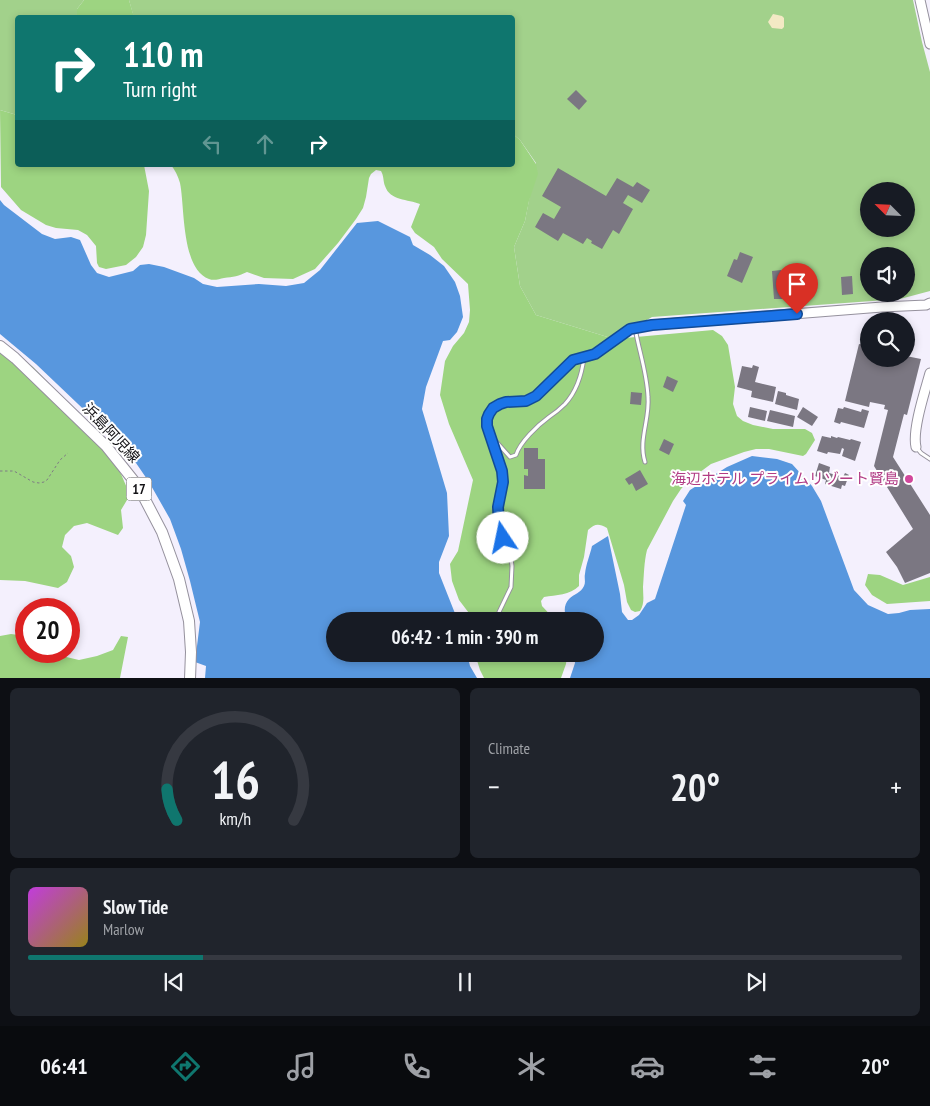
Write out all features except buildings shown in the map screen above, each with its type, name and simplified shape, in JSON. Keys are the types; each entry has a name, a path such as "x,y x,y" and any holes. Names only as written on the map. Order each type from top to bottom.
{"main road":[{"name":"浜島阿児線","path":"0,346 106,446 138,486 162,532 179,579 189,621 190,678"}],"street":[{"path":"920,0 930,44"},
{"path":"652,325 929,305"},
{"path":"916,447 916,428 930,373"}],"lane":[{"path":"499,612 511,587 512,566 510,552 499,525 498,507 503,482 502,471 487,426 487,419 493,408 500,404 526,401 536,396 573,360 595,354 630,329 652,325"},
{"path":"635,328 645,370 648,398 642,454 645,462"},
{"path":"491,436 510,457 516,455 523,443 535,430 567,403 580,377 584,357"},
{"path":"916,447 930,459"}],"path":[{"path":"0,471 14,471 33,482 44,482 60,460 68,453"}],"green space":[{"path":"0,0 84,0 77,9 77,15 15,15 15,114 0,110"},
{"path":"84,0 129,0 133,15 77,15 77,9"},
{"path":"129,0 913,0 930,72 930,291 915,295 915,247 860,247 860,302 652,317 614,339 536,315 520,286 514,247 525,221 536,163 515,136 515,15 133,15"},
{"path":"0,110 15,114 15,167 144,167 149,191 146,235 143,247 136,257 126,265 106,269 99,267 96,246 87,235 78,230 46,225 21,210 1,187"},
{"path":"515,136 536,164 538,174 525,221 514,247 520,286 536,315 614,339 713,330 722,336 728,345 735,387 733,404 737,416 753,425 773,429 805,429 812,433 815,440 803,456 769,449 756,449 711,464 688,481 673,501 647,550 644,568 643,602 640,611 635,612 631,610 627,602 624,585 607,528 595,525 588,530 579,575 579,586 567,593 544,597 541,601 542,606 548,612 468,612 459,600 452,581 450,564 458,551 473,480 449,424 440,395 445,361 453,346 464,333 469,322 468,284 442,259 434,247 415,233 411,227 420,204 400,199 387,191 381,171 376,170 369,178 363,208 338,243 315,269 293,279 264,278 247,272 233,277 211,280 200,273 193,263 189,251 180,183 172,167 515,167"},
{"path":"0,341 33,367 96,432 121,474 130,495 121,510 123,528 118,535 87,523 74,526 65,535 62,547 71,556 74,567 67,582 58,588 25,581 0,580"},
{"path":"868,574 880,575 903,585 930,577 930,601 887,604 872,595 865,585"},
{"path":"15,635 15,663 80,663 80,660 113,650 121,636 128,637 120,678 0,678 0,636"},
{"path":"478,662 566,662 561,678 484,678"}],"sand":[{"path":"773,14 784,18 784,27 782,29 772,28 768,22"}],"water":[{"path":"0,200 42,234 55,239 71,237 80,240 91,265 97,273 109,277 133,271 140,265 149,264 164,267 194,278 203,284 217,287 259,284 286,286 304,283 320,270 357,223 378,221 410,237 413,245 444,266 455,282 460,296 463,317 457,332 450,340 443,341 426,387 422,409 447,493 449,536 439,562 439,573 454,612 326,612 326,662 469,662 477,678 205,678 206,666 195,662 200,622 181,549 170,519 149,482 119,443 36,364 0,334"},
{"path":"752,456 777,459 792,464 812,486 821,501 854,590 868,605 888,614 930,609 930,678 570,678 575,662 604,662 604,612 565,612 565,610 569,599 584,586 592,546 608,536 622,612 628,620 632,620 639,615 647,603 655,599 686,505 683,501 690,490 727,467"}],"place":[{"name":"海辺ホテル プライムリゾート賢島","path":"909,479"}],"route":[{"path":"503,538 498,517 503,482 502,471 487,426 487,419 493,408 506,402 526,401 536,396 573,360 595,354 630,329 652,325 797,314"}]}
